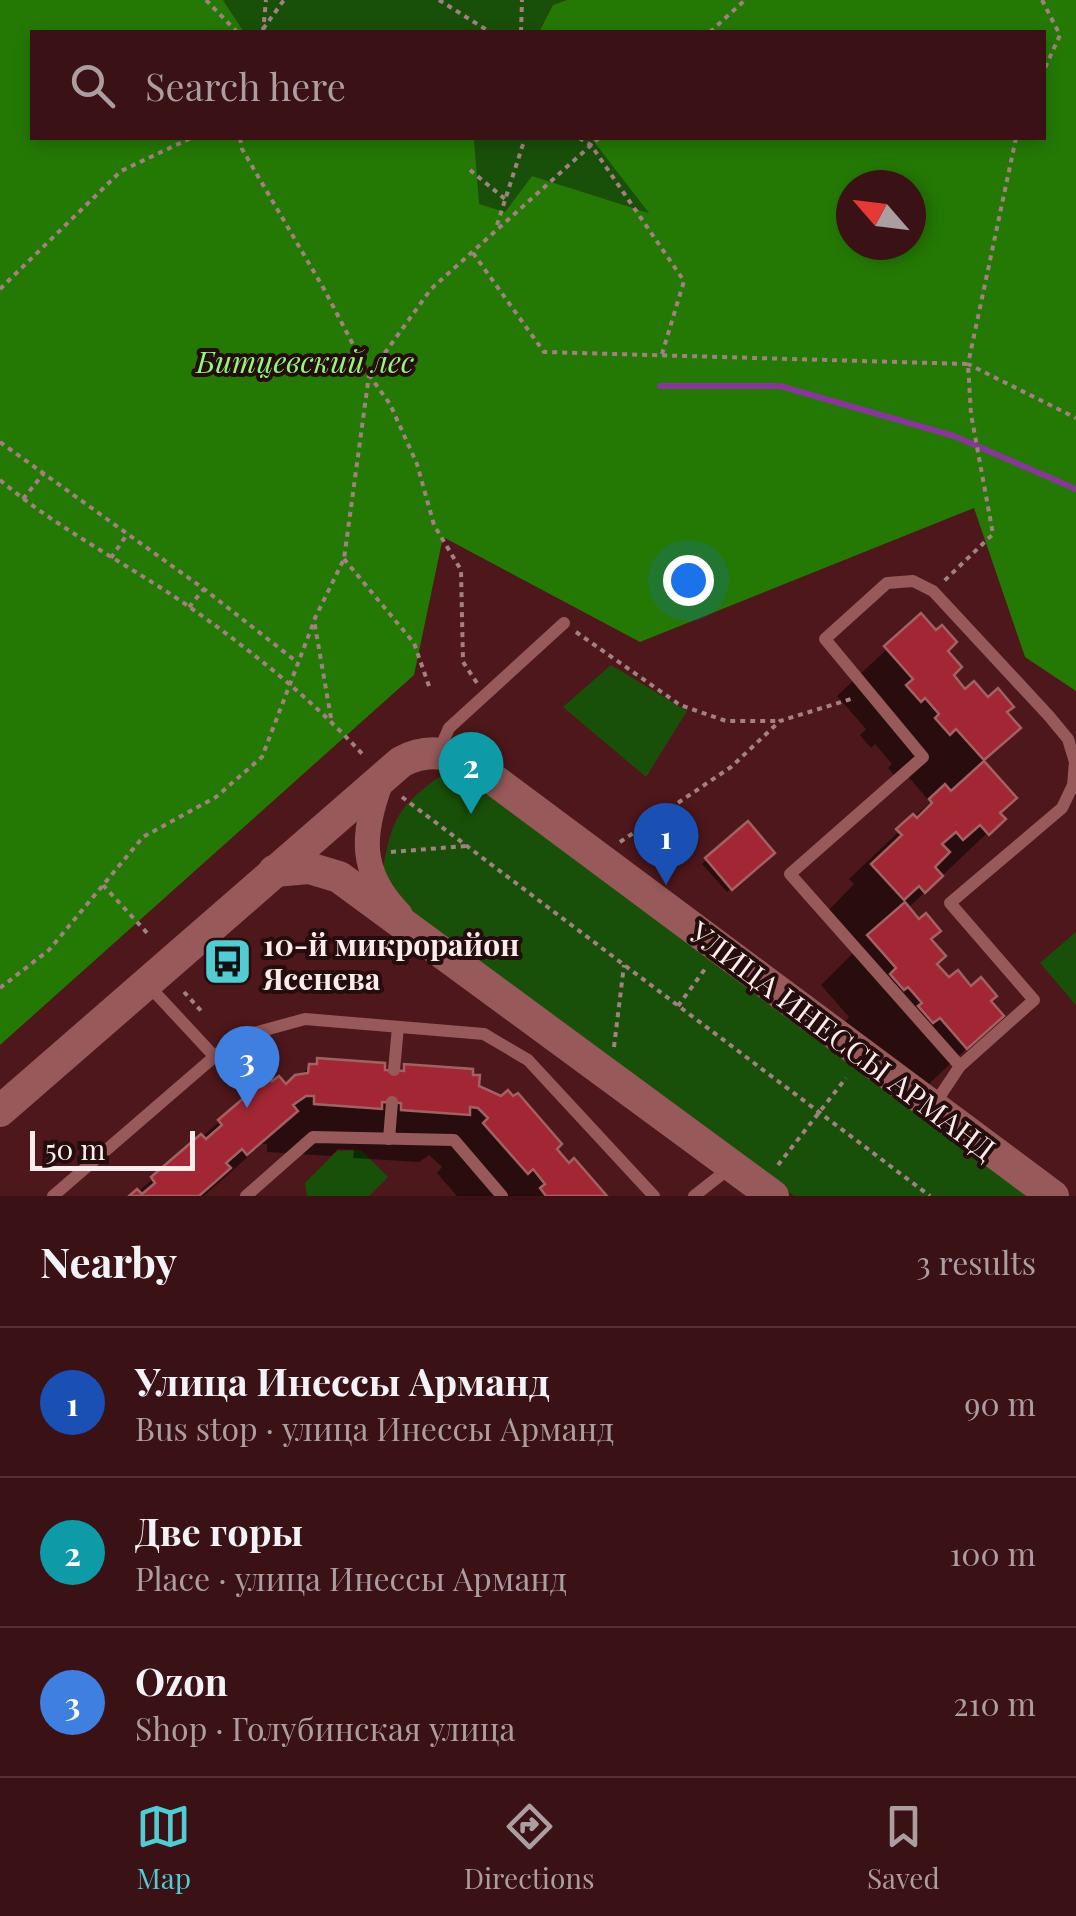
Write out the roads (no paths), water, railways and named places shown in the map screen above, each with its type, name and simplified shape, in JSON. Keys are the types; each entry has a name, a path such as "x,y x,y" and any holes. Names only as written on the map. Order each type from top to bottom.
{"street":[{"path":"0,1111 383,777 417,753 439,751"},
{"name":"УЛИЦА ИНЕССЫ АРМАНД","path":"439,751 458,757 490,777 1053,1196"},
{"path":"383,777 368,819 367,858 385,899 423,938"},
{"path":"274,871 309,868 339,877 767,1191"}],"lane":[{"path":"933,1107 960,1066 1034,1000 950,903 1062,808 1073,784 1075,762 1068,739 1049,716 933,591 912,581 887,584 825,639 923,756 790,874 960,1066"},
{"path":"439,751 449,728 564,624"},
{"path":"146,983 214,1056"},
{"path":"54,1196 236,1038 305,1018 484,1034 528,1060 654,1196"},
{"path":"394,1070 398,1027"},
{"path":"389,1138 392,1102"},
{"path":"246,1196 313,1137 454,1140 502,1196"},
{"path":"694,1196 732,1166"}],"waterway":[{"path":"660,386 780,386 954,436 1076,489"}],"place":[{"name":"Две горы","path":"471,814"},
{"name":"Улица Инессы Арманд","path":"666,885"},
{"name":"10-й микрорайон Ясенева","path":"228,961"},
{"name":"Ozon","path":"247,1108"}],"park label":[{"name":"Битцевский лес","path":"305,361"}]}
